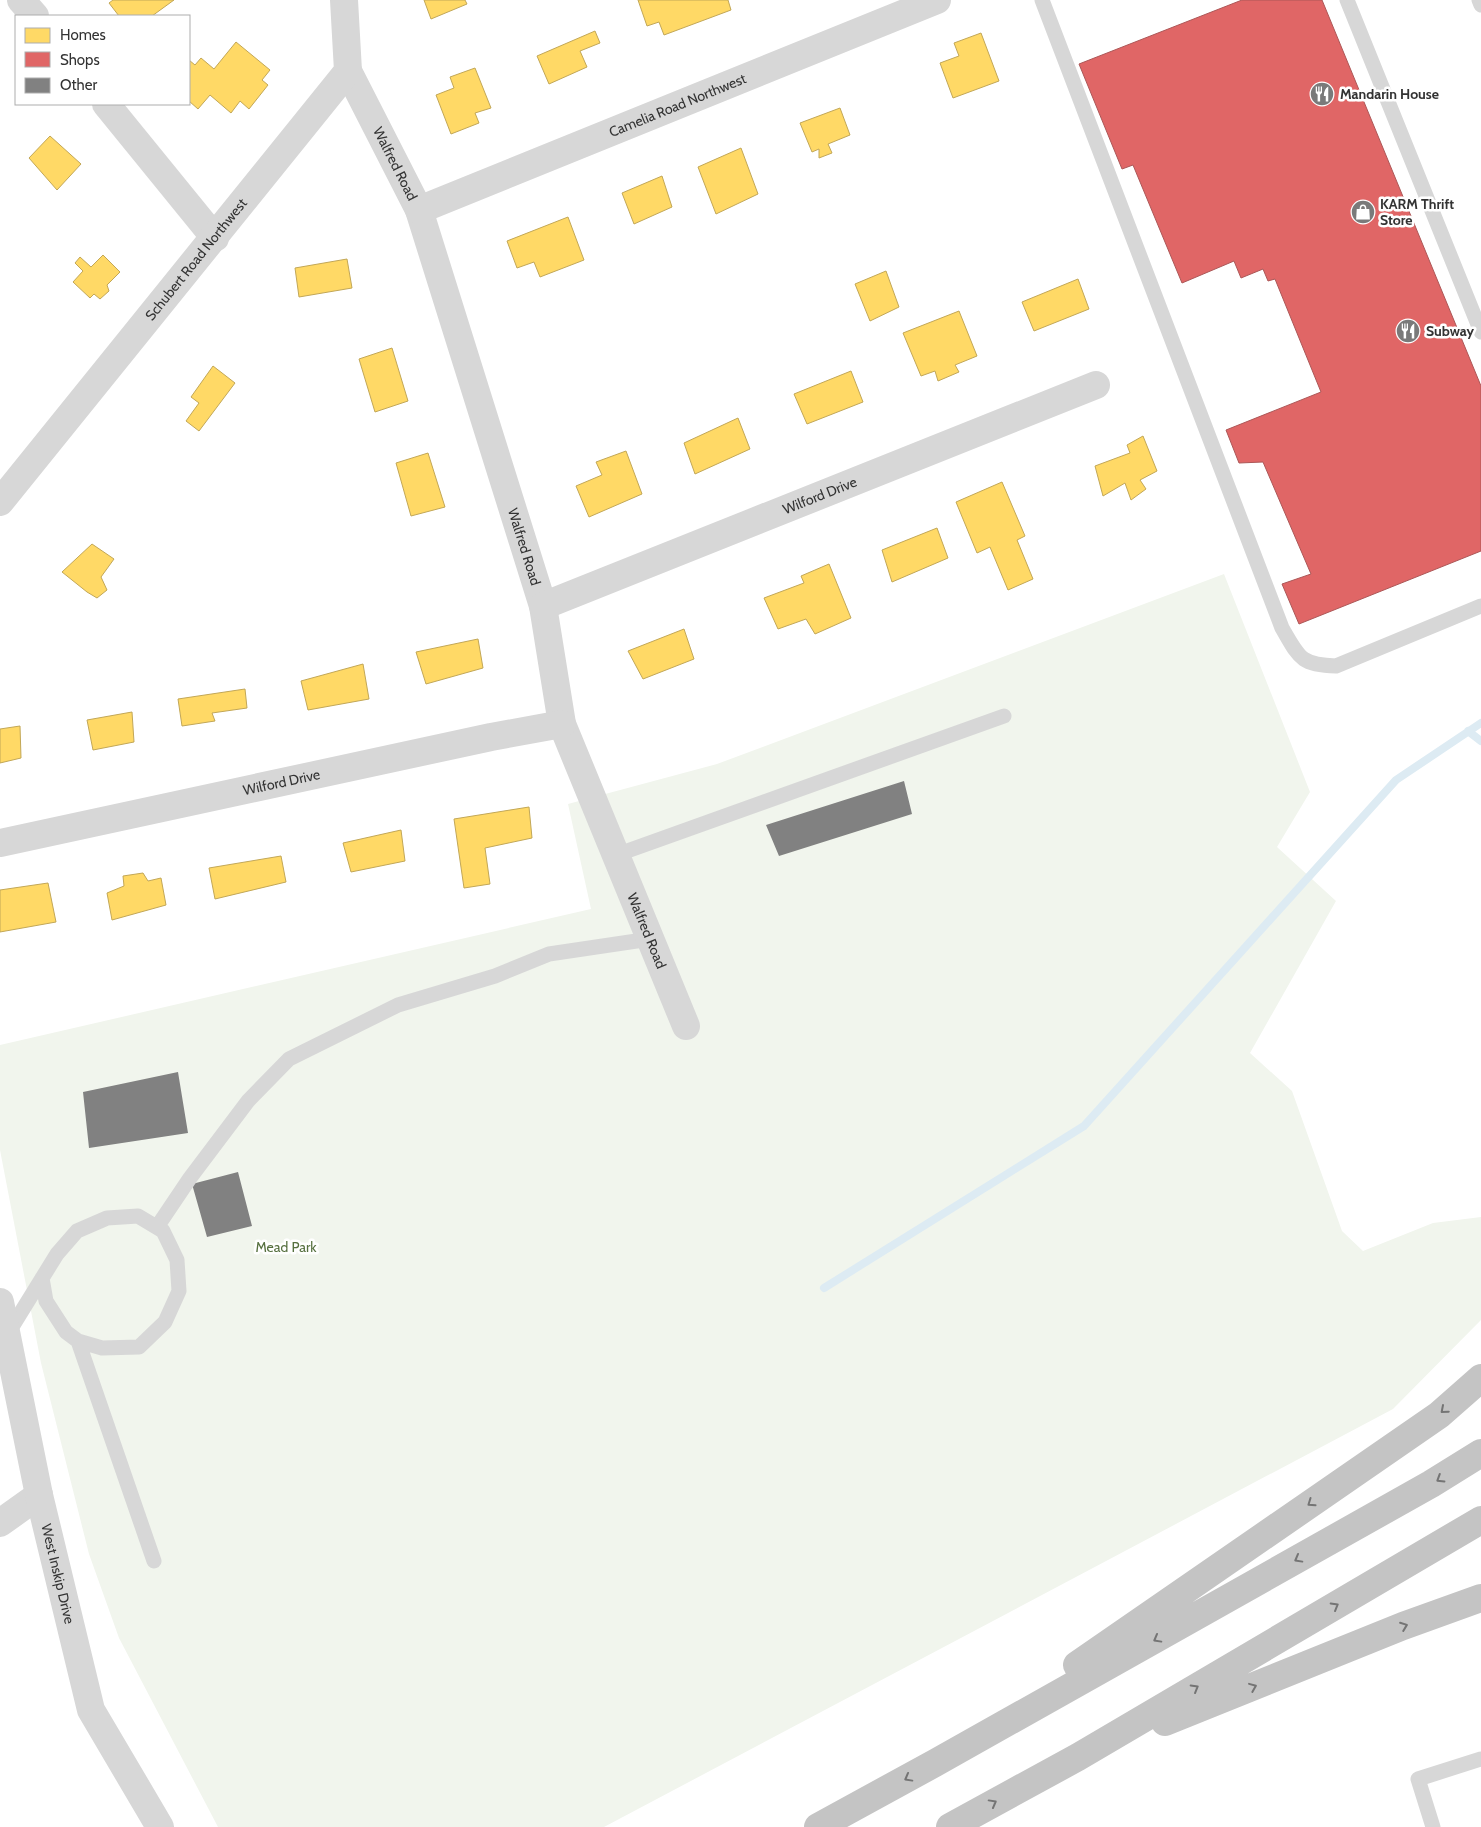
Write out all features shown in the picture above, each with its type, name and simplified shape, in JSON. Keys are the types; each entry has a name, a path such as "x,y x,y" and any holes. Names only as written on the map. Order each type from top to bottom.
{"highway":[{"path":"935,1764 1439,1415 1481,1378"},
{"path":"818,1827 935,1764 1431,1484 1481,1453"},
{"path":"950,1827 1078,1757 1481,1520"},
{"path":"1078,1757 1403,1626 1481,1598"}],"street":[{"path":"21,0 33,15"},
{"path":"344,0 348,71"},
{"name":"Camelia Road Northwest","path":"418,210 936,0"},
{"name":"Walfred Road","path":"348,71 418,210 543,606 562,724 686,1026"},
{"name":"Schubert Road Northwest","path":"0,502 348,71"},
{"path":"107,105 215,238"},
{"name":"Wilford Drive","path":"543,606 1096,385"},
{"name":"Wilford Drive","path":"0,843 491,737 562,724"},
{"name":"West Inskip Drive","path":"0,1302 39,1495 91,1710 160,1827"},
{"path":"0,1523 39,1495"}],"lane":[{"path":"1042,0 1282,628 1299,656 1318,665 1336,666 1481,606"},
{"path":"1347,0 1481,332"},
{"path":"1479,0 1481,5"},
{"path":"616,855 1004,716"},
{"path":"157,1227 190,1178 248,1102 288,1059 398,1006 495,976 549,954 650,939"},
{"path":"7,1335 42,1278 58,1254 77,1231 107,1218 138,1216 163,1231 177,1260 179,1291 165,1322 139,1347 102,1348 78,1342 66,1332 46,1301 42,1278"},
{"path":"78,1342 154,1561"},
{"path":"1433,1827 1418,1779 1481,1758"}],"green space":[{"name":"Mead Park","path":"1224,574 1310,792 1277,847 1336,901 1250,1053 1292,1091 1342,1231 1363,1251 1433,1223 1481,1217 1481,1320 1393,1409 604,1827 218,1827 119,1638 89,1554 41,1363 0,1150 0,1045 591,909 568,804 717,764"}],"building: Homes":[{"path":"113,0 174,0 153,15 118,15 109,3"},
{"path":"424,0 465,0 467,4 431,19"},
{"path":"638,0 728,0 731,10 664,35 659,22 647,26"},
{"path":"595,31 600,43 580,51 587,67 549,84 537,56"},
{"path":"981,33 999,81 953,98 940,63 959,56 954,43"},
{"path":"236,42 270,70 262,80 268,85 249,109 240,101 231,113 210,95 198,109 190,102 190,61 195,65 201,58 214,69"},
{"path":"475,68 491,108 475,113 479,123 451,134 436,95 454,88 450,77"},
{"path":"840,108 850,135 828,144 832,153 819,158 819,149 812,152 800,123"},
{"path":"50,136 81,164 57,190 29,158"},
{"path":"741,148 758,194 716,214 698,167"},
{"path":"662,176 672,207 634,224 622,193"},
{"path":"568,217 584,260 540,277 534,262 517,268 507,241"},
{"path":"103,255 120,272 107,285 109,291 100,299 94,294 90,298 73,282 83,271 75,263 80,257 91,267"},
{"path":"347,259 352,288 299,297 295,268"},
{"path":"886,271 899,307 870,321 855,284"},
{"path":"1078,279 1089,309 1034,331 1022,302"},
{"path":"959,311 977,356 955,365 959,372 938,381 935,371 921,376 903,333"},
{"path":"392,348 408,401 375,412 359,359"},
{"path":"213,366 235,383 199,431 186,421 199,403 191,397"},
{"path":"851,371 863,402 807,424 794,394"},
{"path":"738,418 750,449 695,474 684,443"},
{"path":"1143,436 1157,471 1140,480 1146,489 1131,500 1125,483 1103,496 1095,466 1130,453 1127,445"},
{"path":"626,451 642,494 589,517 576,486 602,475 596,462"},
{"path":"428,453 445,507 411,516 396,463"},
{"path":"1002,482 1025,536 1017,540 1033,579 1008,590 990,547 977,553 956,502"},
{"path":"937,528 948,558 892,582 882,550"},
{"path":"92,544 114,559 101,577 107,590 97,598 62,572"},
{"path":"829,564 851,618 815,634 806,619 778,629 764,598 804,583 801,576"},
{"path":"684,629 694,659 643,679 628,651"},
{"path":"478,639 483,668 426,684 416,652"},
{"path":"363,664 369,699 308,710 301,681"},
{"path":"245,689 247,708 212,713 215,721 182,726 178,699"},
{"path":"132,712 134,742 93,750 87,720"},
{"path":"20,726 21,758 0,763 0,729"},
{"path":"529,807 532,838 485,848 490,884 464,888 454,819"},
{"path":"401,830 405,861 351,872 343,843"},
{"path":"281,856 286,882 215,899 209,868"},
{"path":"143,873 148,881 161,878 166,905 112,920 107,893 124,886 123,876"},
{"path":"48,883 56,922 0,932 0,890"}],"building: Shops":[{"path":"1242,0 1322,0 1481,386 1481,551 1299,624 1282,584 1311,574 1263,462 1239,463 1226,430 1321,392 1275,279 1268,281 1263,269 1241,278 1234,261 1182,283 1133,165 1122,169 1079,64"}],"building: Other":[{"path":"904,781 912,814 779,856 766,825"},
{"path":"178,1072 188,1133 89,1148 83,1092"},
{"path":"238,1172 252,1226 207,1237 192,1184"}],"waterway":[{"path":"824,1288 1084,1126 1396,780 1481,723"},
{"path":"1468,731 1481,741"}],"place":[{"name":"Mandarin House","path":"1322,94"},
{"name":"KARM Thrift Store","path":"1363,212"},
{"name":"Subway","path":"1408,331"}]}
